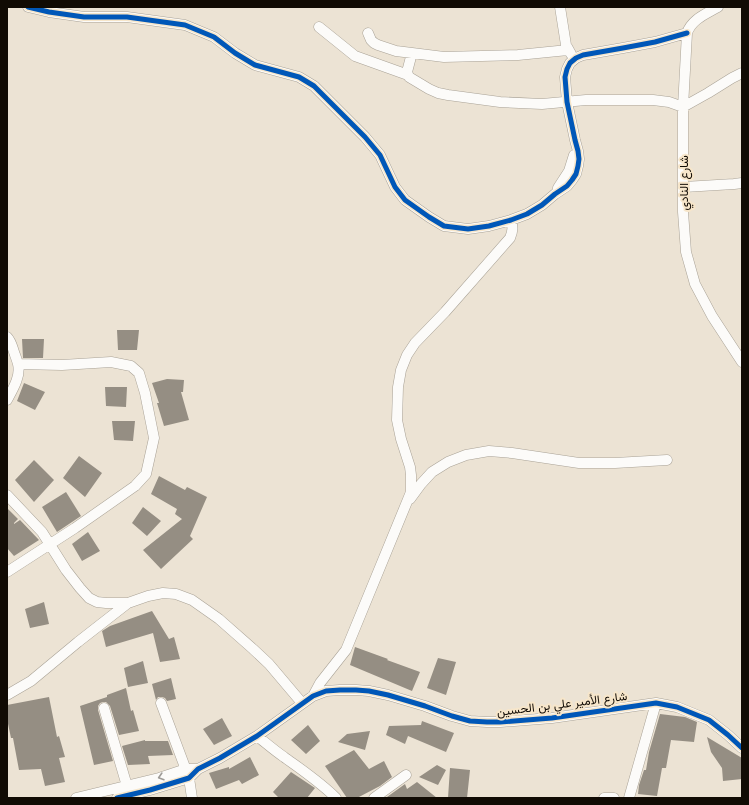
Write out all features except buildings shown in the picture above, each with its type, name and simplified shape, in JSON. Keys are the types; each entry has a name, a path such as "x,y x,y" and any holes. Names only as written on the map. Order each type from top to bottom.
{"street":[{"path":"28,7 50,12 84,16 127,17 185,24 214,37 235,53 255,65 298,77 314,86 365,137 380,155 395,187 405,200 444,226 468,229 489,226 527,214 542,205 555,194 566,177 572,165 575,151 575,140 567,102 565,77 570,63 583,55 655,42 687,33 693,22 718,7"},
{"path":"560,7 568,50 576,58"},
{"path":"319,27 355,56 408,75 409,77 438,93 500,102 542,104 586,100 653,100 669,102 684,107 742,73"},
{"path":"368,33 374,43 396,51 444,57 518,55 568,50"},
{"name":"شارع النادي","path":"687,33 684,107 683,212 686,252 695,284 712,316 742,362"},
{"path":"408,75 412,52"},
{"path":"684,187 742,183"},
{"path":"313,696 320,683 346,650 411,492 410,467 401,439 397,420 398,387 401,370 407,355 415,343 445,312 510,238 513,226 511,220"},
{"path":"7,337 10,341 19,371 18,377 7,400"},
{"path":"7,572 51,544 135,486 146,474 154,438 145,393 139,373 131,366 110,362 62,365 18,364"},
{"path":"405,506 432,472 448,462 489,451 579,463 615,463 667,460"},
{"path":"7,495 42,532 51,544 66,570 89,598 97,602 128,603"},
{"path":"7,695 31,681 128,603 148,596 163,593 176,594 192,600 219,619 269,664 302,704"},
{"name":"شارع الأمير علي بن الحسين","path":"117,798 150,790 188,774 220,758 257,736 313,696 326,691 369,691 388,695 470,721 488,722 552,718 656,703 677,707 709,720 742,748"},
{"path":"161,703 188,774 192,798"},
{"path":"630,798 656,703"},
{"path":"104,708 127,786"},
{"path":"257,736 325,787 336,798"},
{"name":"شارع الأمير علي بن الحسين","path":"76,798 159,778 188,774"},
{"path":"374,798 406,775"},
{"path":"604,798 614,798"}],"cycle path":[{"path":"28,7 49,12 84,17 127,17 185,25 214,37 235,53 255,65 299,77 314,86 365,137 380,155 395,187 405,200 444,226 468,229 489,226 527,214 542,205 567,186 576,174 579,159 567,102 565,77 570,63 583,55 655,42 687,33"},
{"path":"117,798 189,778 198,769 257,736 313,696 326,691 369,691 388,695 470,721 487,722 552,718 656,703 677,707 709,720 742,748"}]}
